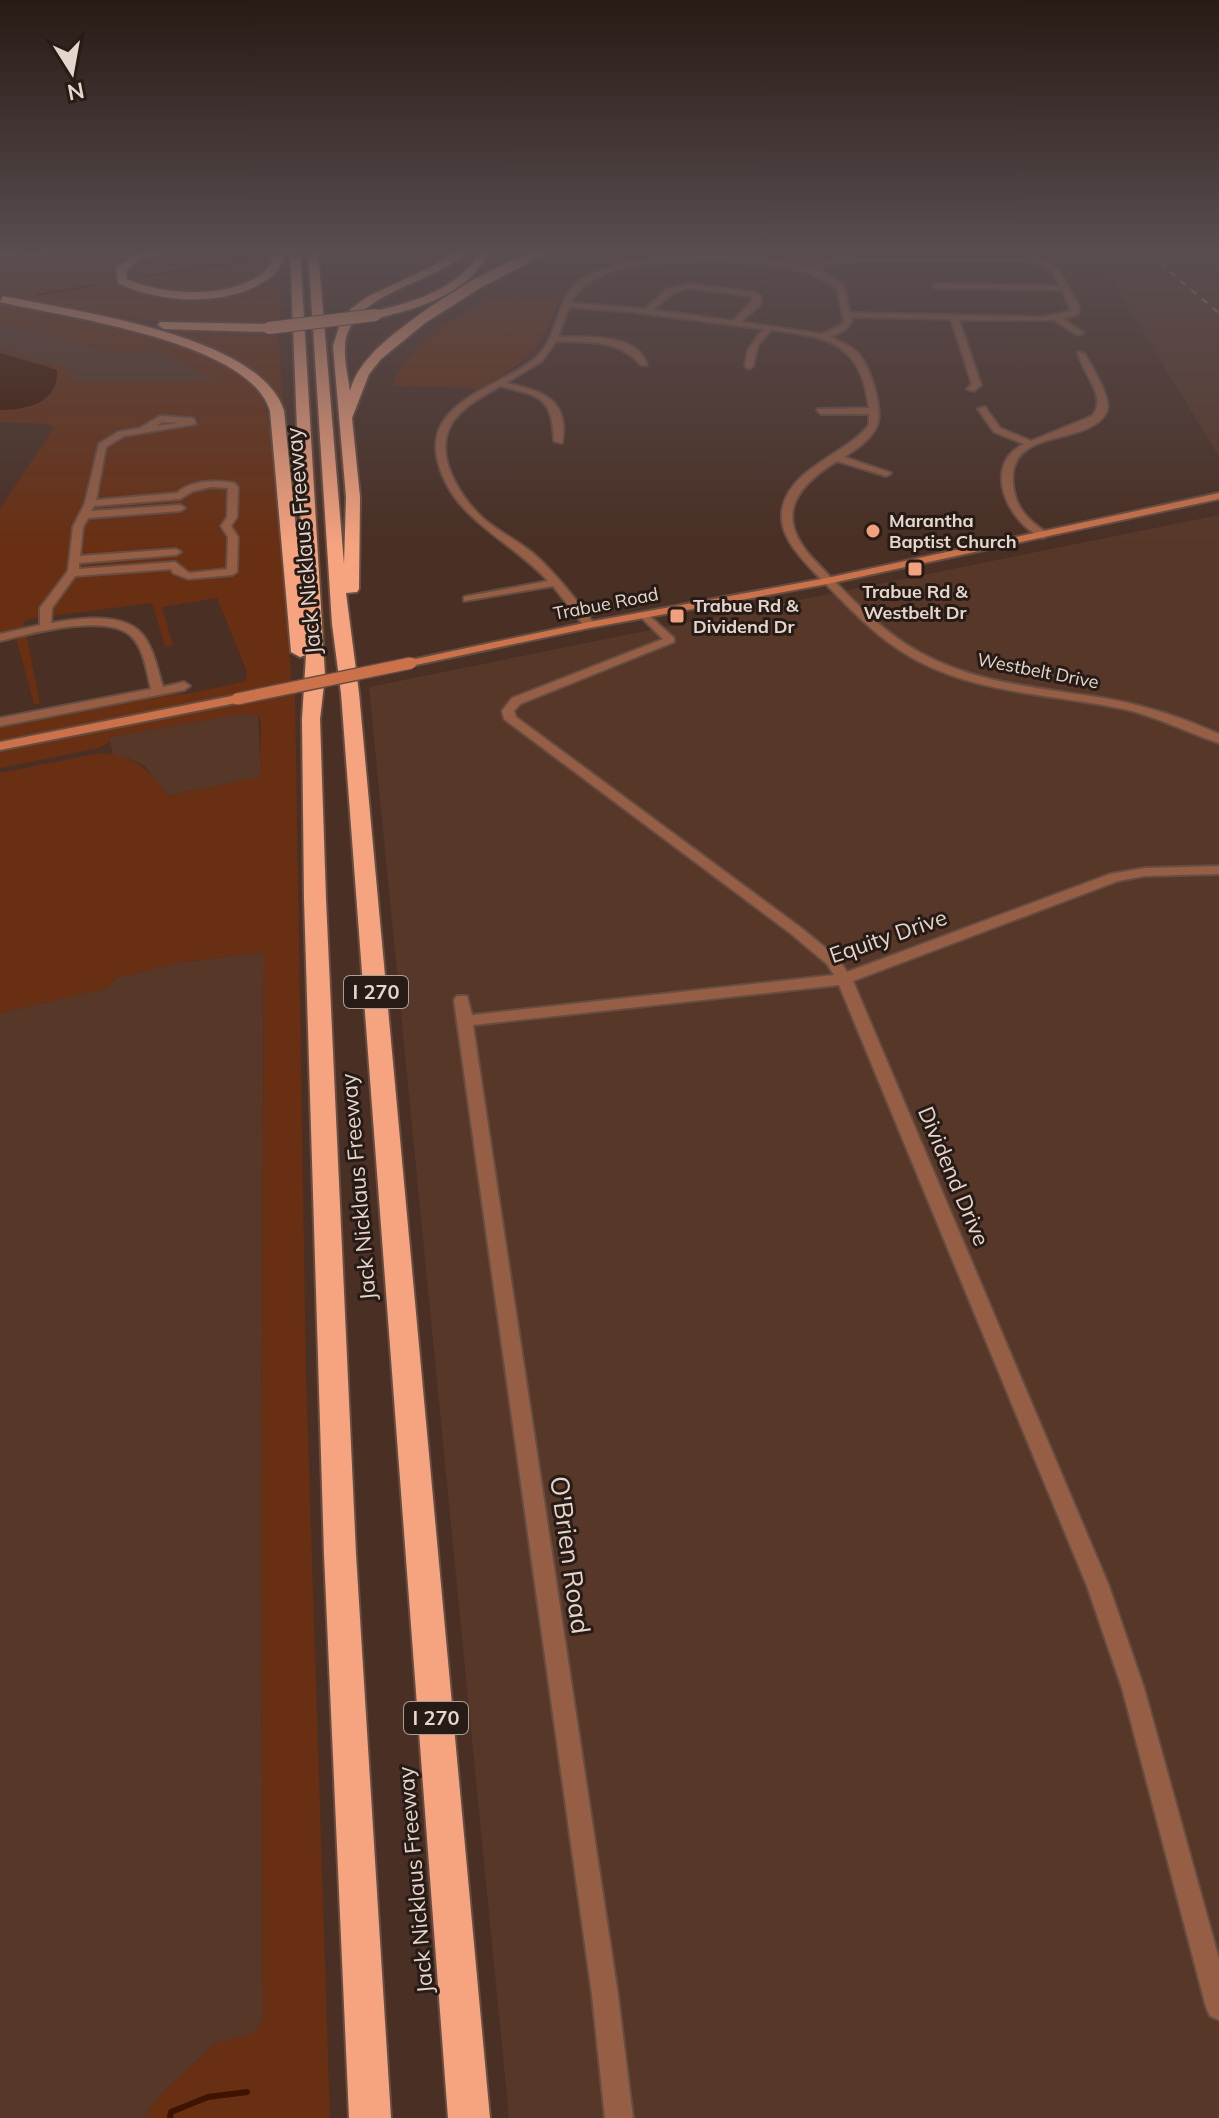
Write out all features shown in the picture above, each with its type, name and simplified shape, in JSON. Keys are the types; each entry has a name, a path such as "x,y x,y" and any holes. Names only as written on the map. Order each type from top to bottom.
{"highway":[{"path":"202,349 233,361 258,380 273,400 279,417 279,454 284,470 302,677 311,719"},
{"path":"284,470 289,453 290,426 287,349"},
{"name":"Jack Nicklaus Freeway","path":"300,349 316,676 311,719 315,899 340,1554 370,2118"},
{"name":"Jack Nicklaus Freeway","path":"320,349 340,624 348,665 469,2118"},
{"path":"339,349 353,497 348,665"},
{"path":"346,424 363,373 386,349"}],"main road":[{"name":"Trabue Road","path":"0,746 589,625 827,581 1219,496"}],"street":[{"path":"548,349 541,358 475,397 447,423 440,452 460,501 475,518 522,549 589,625"},
{"path":"631,349 639,354 644,363"},
{"path":"749,366 752,349"},
{"path":"821,411 874,411 858,358 847,349"},
{"path":"965,349 977,385 971,389"},
{"path":"1043,535 1012,509 1007,472 1011,458 1029,443 1076,428 1102,414 1103,399 1081,354"},
{"path":"500,384 537,393 553,403 559,414 559,441"},
{"path":"982,409 997,430 1029,443"},
{"name":"Westbelt Drive","path":"874,411 874,425 868,436 805,480 787,508 791,537 827,581 888,637 942,668 1001,685 1148,712 1219,739"},
{"path":"45,628 46,608 73,573 78,529 90,503 102,446 121,434 143,430"},
{"path":"837,458 886,473"},
{"path":"73,573 175,565 180,573 188,576 232,572 233,537 226,526 232,517 231,485 195,487 183,491 180,496 90,503"},
{"path":"84,515 180,508"},
{"path":"74,560 176,552"},
{"path":"468,599 554,583"},
{"name":"Dividend Drive","path":"645,615 670,640 516,701 508,711 510,719 541,746 795,930 833,961 844,979 1098,1586 1133,1688 1219,2007"},
{"path":"0,638 45,628 96,623 133,631 141,643 158,691"},
{"path":"0,722 184,686"},
{"name":"Equity Drive","path":"464,1011 844,979 1115,877 1145,872 1219,870"},
{"name":"O'Brien Road","path":"464,1011 605,1995 619,2118"}],"shaded area":[{"path":"0,349 158,351 220,381 68,381 69,367"},
{"path":"0,349 69,367 73,371 69,381 219,381 158,351 102,349 190,349 237,372 260,395 270,431 292,684 0,740 0,725 161,694 188,694 246,681 247,672 217,598 162,607 173,645 169,647 165,646 152,603 28,619 24,622 40,704 34,704 15,634 0,634 0,508 53,429 49,424 0,422 0,410 17,410 50,366 0,353"},
{"path":"210,349 279,349 283,402 278,403 262,384"},
{"path":"416,349 535,349 508,372 476,390 393,386"},
{"path":"1153,349 1219,349 1219,456"},
{"path":"0,353 57,370 53,390 30,406 0,410"},
{"path":"1219,515 1219,2118 509,2118 369,687"},
{"path":"295,692 306,1373 330,2118 144,2118 160,2095 216,2043 253,2034 263,2019 261,1528 264,952 177,963 116,978 108,988 0,1013 0,773 100,753 132,760 153,777 168,796 260,777 261,723 258,715 239,714 109,737 110,742 99,748 0,768 0,752"},
{"path":"239,714 258,715 261,777 167,796 145,766 128,758 113,756 109,737"},
{"path":"264,952 261,1528 263,2019 253,2034 216,2043 160,2095 144,2118 0,2118 0,1013 108,988 116,978 177,963"}],"waterway":[{"path":"170,2118 171,2112 208,2097 247,2092"}],"place":[{"name":"Marantha Baptist Church","path":"873,531"},
{"name":"Trabue Rd & Westbelt Dr","path":"915,569"},
{"name":"Trabue Rd & Dividend Dr","path":"677,616"}]}
